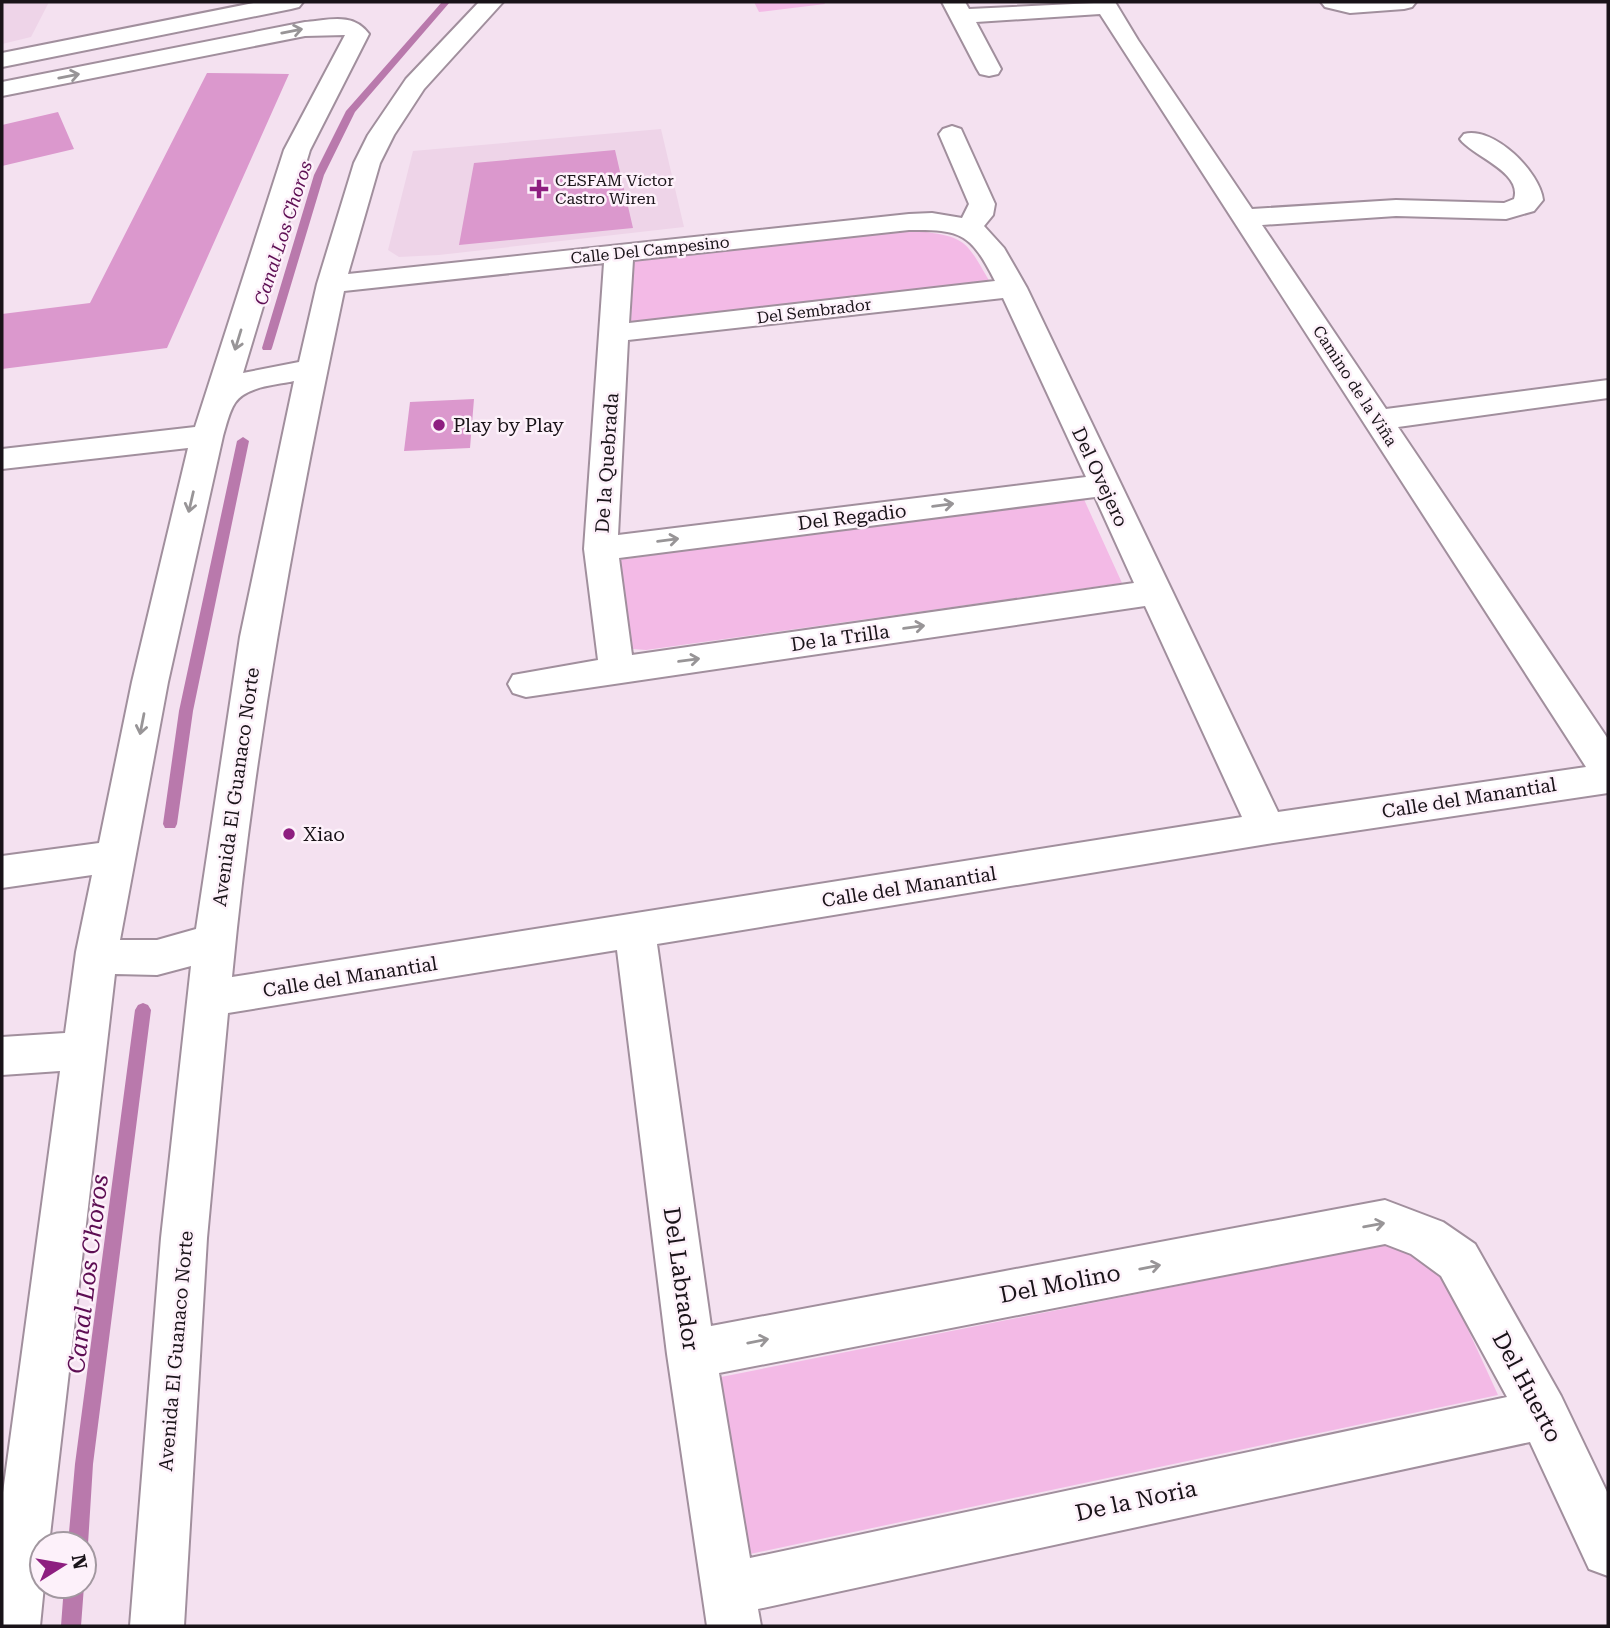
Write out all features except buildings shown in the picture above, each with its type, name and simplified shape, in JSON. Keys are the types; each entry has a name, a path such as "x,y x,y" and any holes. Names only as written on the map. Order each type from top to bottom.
{"street":[{"path":"2,60 291,2"},
{"name":"Avenida El Guanaco Norte","path":"157,1626 184,1238 211,999 215,939 258,637 285,493 331,284 367,163 381,135 415,84 491,2"},
{"path":"1333,2 1357,6 1404,2"},
{"path":"989,69 958,9 1105,4"},
{"name":"Camino de la Viña","path":"1105,4 1608,769"},
{"path":"2,89 305,29 349,26 357,34 297,150 212,422 149,682 97,953 13,1626"},
{"path":"952,134 982,204 979,215 968,228"},
{"path":"1244,218 1396,208 1506,211 1530,200 1528,187 1500,155 1473,139"},
{"name":"Calle Del Campesino","path":"331,284 909,222 942,221 968,228"},
{"name":"Del Ovejero","path":"968,228 986,239 1013,288 1103,485 1267,829"},
{"name":"De la Quebrada","path":"619,253 601,549 614,656 621,670"},
{"name":"Del Sembrador","path":"615,334 1013,288"},
{"path":"212,422 229,392 252,380 312,369"},
{"path":"1377,420 1608,389"},
{"path":"2,459 212,422"},
{"name":"Del Regadio","path":"601,549 1103,485"},
{"name":"De la Trilla","path":"526,684 1155,592"},
{"name":"Calle del Manantial","path":"211,999 1267,829 1608,778"},
{"path":"2,872 116,856"},
{"name":"Del Labrador","path":"635,932 691,1354 731,1608"},
{"path":"97,953 132,961 152,960 191,951 215,939"},
{"path":"2,1056 85,1051"},
{"name":"Del Molino","path":"691,1354 1385,1222 1427,1238"},
{"name":"Del Huerto","path":"1427,1238 1458,1261 1543,1414 1608,1550"},
{"name":"De la Noria","path":"731,1608 1543,1414"}],"shaded area":[{"path":"2,2 49,2 31,37 2,44"},
{"path":"754,2 824,2 825,4 759,12"},
{"name":"CESFAM Víctor Castro Wiren","path":"661,129 684,227 439,255 399,257 388,250 413,151"},
{"path":"913,230 944,235 962,242 969,248 991,284 631,322 633,259"},
{"path":"1082,495 1122,583 646,650 621,648 618,560"},
{"path":"1393,1243 1438,1264 1498,1395 750,1554 721,1377"}],"waterway":[{"name":"Canal Los Choros","path":"267,348 319,175 351,111 446,2"},
{"name":"Canal Los Choros","path":"170,824 186,711 243,441"},
{"name":"Canal Los Choros","path":"79,1530 84,1464 143,1010"},
{"name":"Canal Los Choros","path":"71,1626 73,1600"}],"place":[{"name":"CESFAM Víctor Castro Wiren","path":"539,189"},
{"name":"Play by Play","path":"439,425"},
{"name":"Xiao","path":"289,834"}]}
